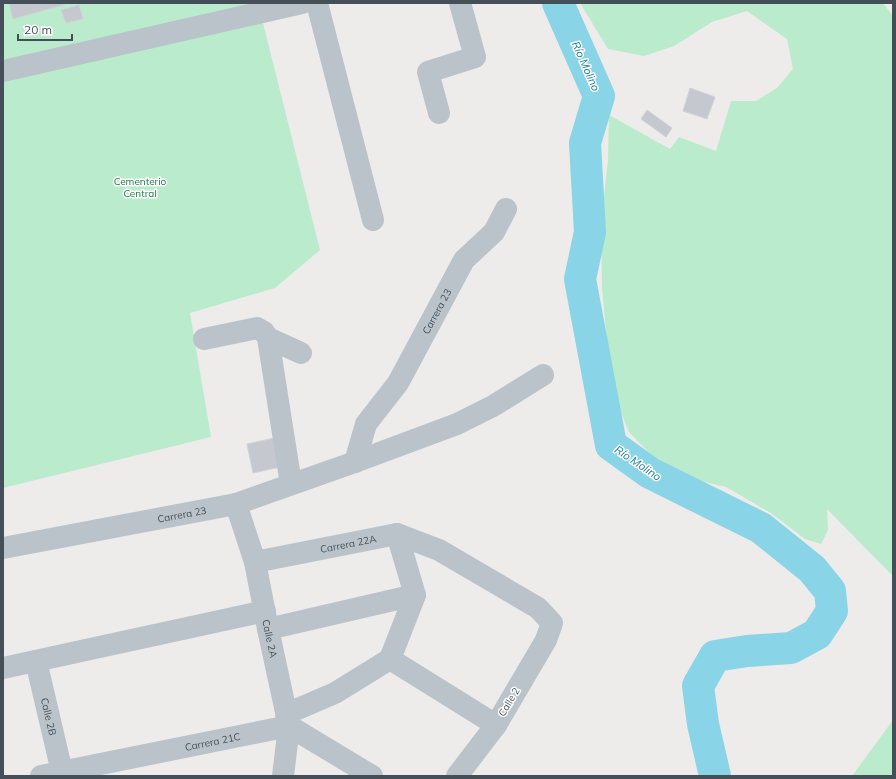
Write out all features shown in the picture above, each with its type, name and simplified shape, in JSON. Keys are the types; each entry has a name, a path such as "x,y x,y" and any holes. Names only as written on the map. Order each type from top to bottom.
{"street":[{"path":"3,71 302,3"},
{"path":"317,3 373,220"},
{"path":"439,113 428,72 475,57 460,3"},
{"name":"Carrera 23","path":"355,462 366,424 398,383 464,260 494,232 506,209"},
{"path":"204,339 257,328 264,332 268,338 291,484"},
{"path":"268,338 301,353"},
{"name":"Carrera 23","path":"3,548 236,504 456,424 493,406 543,375"},
{"name":"Calle 2A","path":"236,504 255,562 288,720 283,776"},
{"path":"398,534 415,595 390,659 496,725"},
{"name":"Carrera 22A","path":"255,562 398,534"},
{"name":"Calle 2","path":"398,534 439,550 538,608 552,623 546,640 496,725 457,776"},
{"path":"3,668 266,620 415,595"},
{"name":"Carrera 21C","path":"52,774 288,720 390,659"},
{"name":"Calle 2B","path":"36,661 52,774"},
{"path":"288,720 372,776"}],"green space":[{"path":"3,3 259,3 3,60"},
{"path":"580,3 883,3 893,16 893,576 827,509 828,530 821,544 805,539 771,513 726,487 688,478 658,462 629,432 616,400 607,340 602,288 601,224 608,160 609,115 670,149 679,137 716,151 731,101 756,101 777,88 793,69 787,39 747,11 712,22 674,46 644,56 608,49"},
{"name":"Cementerio Central","path":"262,19 320,250 275,288 190,313 211,437 3,488 3,80"},
{"path":"893,720 893,776 852,776"}],"building":[{"path":"9,3 70,3 13,19"},
{"path":"79,5 83,19 66,23 61,10"},
{"path":"690,88 715,97 707,119 683,111"},
{"path":"647,110 672,128 666,137 641,119"},
{"path":"279,437 285,466 253,473 247,444"}],"waterway":[{"name":"Río Molino","path":"558,3 599,96 585,143 590,232 580,279 611,445 650,473 761,528 812,569 830,591 832,611 817,634 791,648 747,651 715,656 698,686 703,724 715,776"}]}
